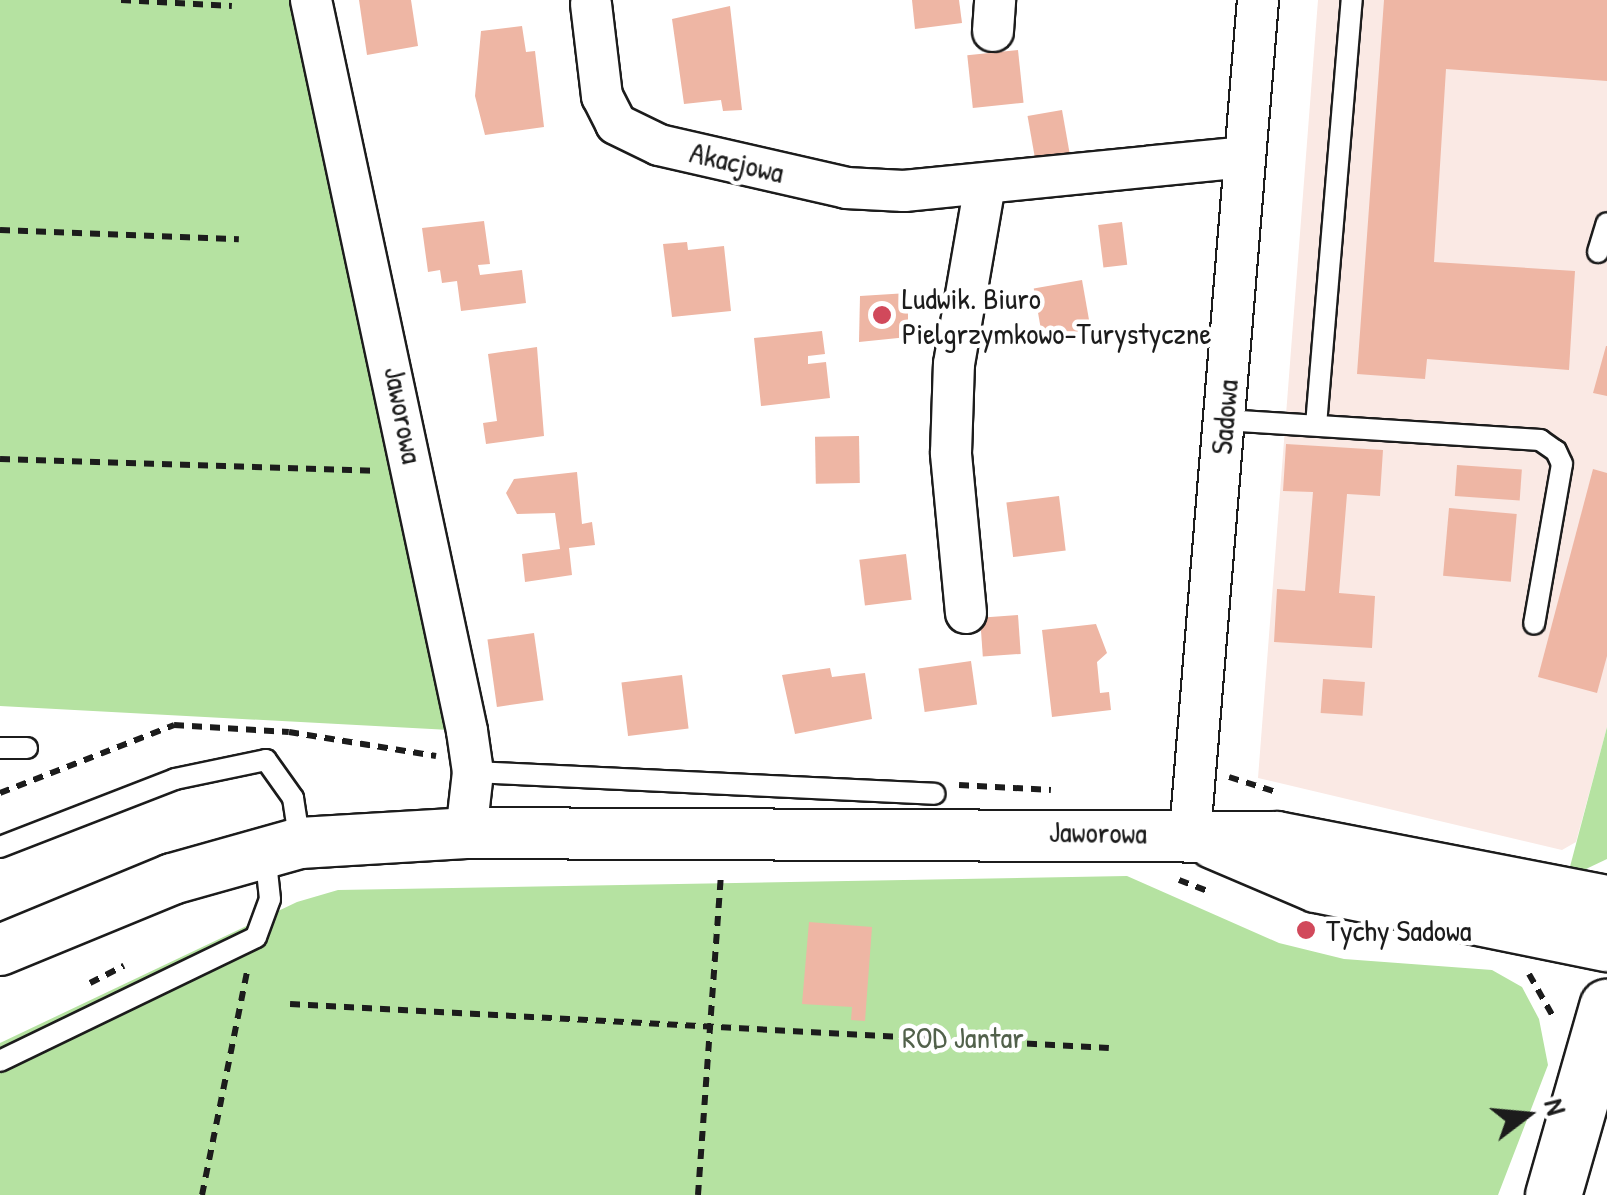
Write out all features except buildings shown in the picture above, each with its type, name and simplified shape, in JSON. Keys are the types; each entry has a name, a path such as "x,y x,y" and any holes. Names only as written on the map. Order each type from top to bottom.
{"main road":[{"path":"1554,1195 1602,1026"}],"street":[{"name":"Jaworowa","path":"312,0 415,472 472,772 466,833"},
{"name":"Sadowa","path":"1181,856 1224,420 1258,0"},
{"name":"Akacjowa","path":"591,4 602,96 630,136 846,188 986,184 1244,157"},
{"path":"966,613 951,452 954,364 986,184"},
{"name":"Jaworowa","path":"0,950 172,879 282,848 466,833 1181,856"},
{"path":"1181,856 1374,851 1607,902"},
{"path":"1181,856 1607,946"}],"lane":[{"path":"1316,426 1352,0"},
{"path":"1598,252 1607,223"},
{"path":"1224,420 1540,440 1556,451 1562,464 1534,624"},
{"path":"0,748 28,748"},
{"path":"0,847 175,779 266,760 293,798 270,900 256,937 238,950 0,1061"},
{"path":"472,772 934,794"}],"path":[{"path":"121,0 232,6"},
{"path":"0,230 239,240"},
{"path":"0,458 415,472"},
{"path":"1181,856 1217,895"},
{"path":"698,1195 722,862"},
{"path":"202,1195 250,978 238,950"},
{"path":"1514,965 1535,982 1559,1027 1602,1026"},
{"path":"290,1004 1109,1048"}],"shaded area":[{"path":"1318,0 1607,0 1607,727 1576,842 1562,850 1258,778"}],"green space":[{"path":"0,0 290,0 450,730 0,706"},
{"path":"1607,727 1607,859 1567,878"},
{"name":"ROD Jantar","path":"1127,876 1279,943 1344,959 1492,970 1522,987 1539,1019 1548,1065 1498,1195 0,1195 0,1043 297,902 338,890"}],"place":[{"name":"Ludwik. Biuro Pielgrzymkowo-Turystyczne","path":"882,315"},
{"name":"Tychy Sadowa","path":"1306,930"}]}
